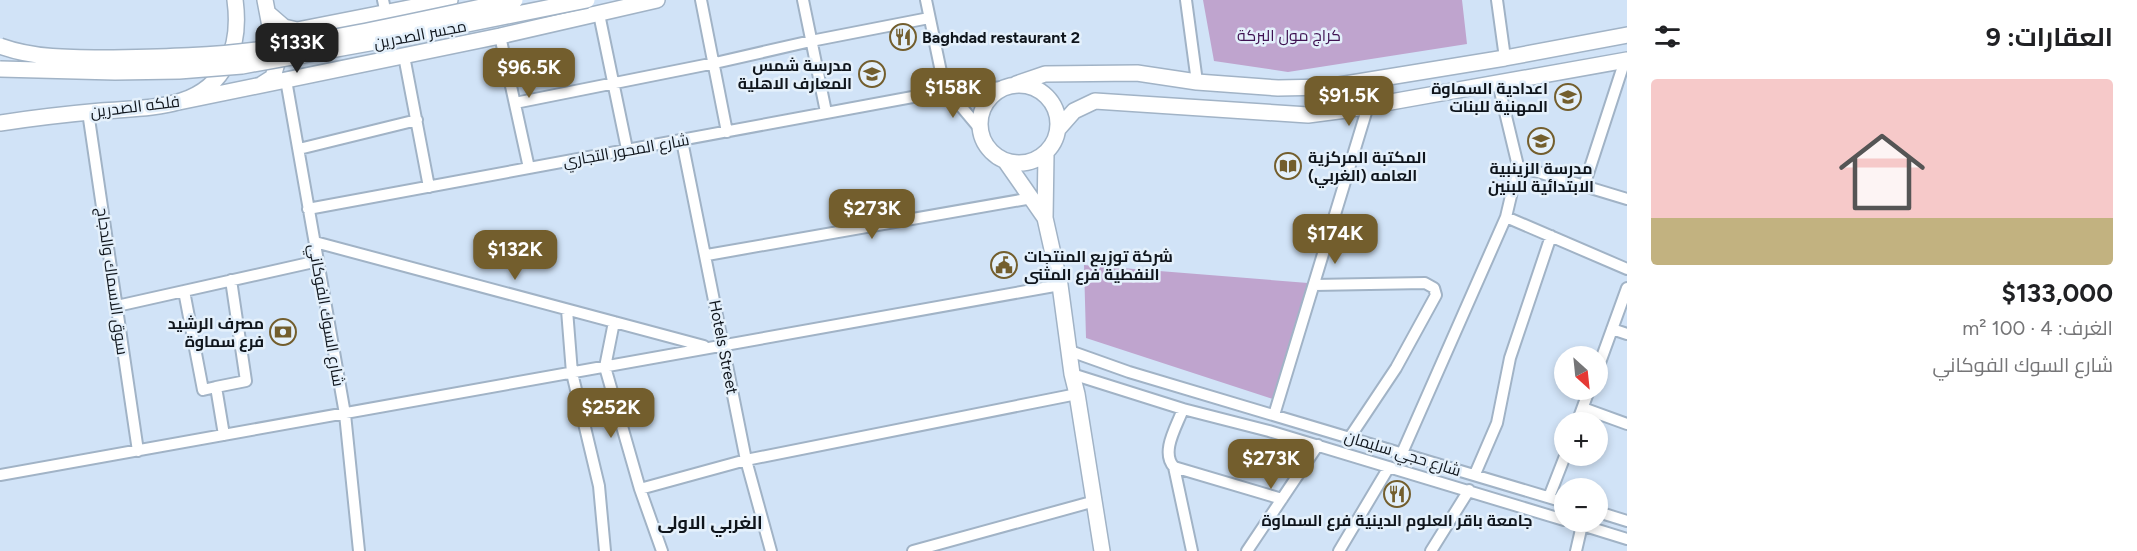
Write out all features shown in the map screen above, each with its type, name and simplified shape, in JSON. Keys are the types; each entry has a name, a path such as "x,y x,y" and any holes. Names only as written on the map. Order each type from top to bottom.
{"main road":[{"name":"فلكه الصدرين","path":"0,123 169,104 202,93 224,68 233,46 236,35 235,0"},
{"path":"357,66 340,66 331,60 326,52 325,33 335,25 384,7 450,0"},
{"name":"مجسر الصدرين","path":"0,46 57,57 216,54 304,42 515,0"},
{"name":"مجسر الصدرين","path":"0,69 115,72 242,66 351,47 587,0"},
{"path":"169,104 500,36 657,0"},
{"path":"257,86 273,77 277,69 267,7"},
{"path":"267,7 284,27 297,30 344,22"},
{"path":"1045,218 1006,162 993,154 984,143 980,129 985,105 992,96 1011,86 1045,74 1137,73 1197,82 1278,88 1327,87 1505,58 1627,35"},
{"path":"1059,128 1074,111 1095,101 1308,115 1626,60"},
{"path":"1006,162 1027,163 1046,154 1055,142 1059,128 1058,115 1053,103 1044,93 1032,87 1011,86"},
{"path":"1046,154 1045,218 1060,285 1072,374 1102,551"}],"street":[{"path":"702,0 727,132"},
{"path":"803,0 826,112"},
{"path":"926,0 945,91 980,129"},
{"path":"1186,0 1197,82"},
{"path":"1497,0 1505,58"},
{"path":"599,14 627,149"},
{"path":"515,103 715,63 811,40 929,18"},
{"path":"500,36 529,168"},
{"path":"404,56 429,187"},
{"path":"1584,186 1626,60"},
{"name":"شارع السوك الفوكاني","path":"286,80 345,414 359,551"},
{"path":"1402,453 1506,217 1518,166 1498,83"},
{"name":"شارع المحور التجاري","path":"308,209 945,91 1011,86"},
{"path":"1274,415 1368,106"},
{"name":"سوق الاسماك والدجاج","path":"88,112 138,450"},
{"path":"299,149 417,120"},
{"name":"Hotels Street","path":"682,141 746,460 771,551"},
{"path":"1518,166 1627,199"},
{"path":"706,255 1032,198"},
{"path":"1506,217 1627,270"},
{"path":"1474,474 1497,423 1510,358 1551,236"},
{"path":"315,242 707,347"},
{"path":"117,306 318,261"},
{"path":"184,291 203,390 246,381 231,280"},
{"path":"1314,285 1425,283 1434,288 1436,295 1396,368 1350,437"},
{"path":"0,475 1060,285"},
{"path":"1606,346 1627,288"},
{"path":"567,310 572,373 599,486 605,551"},
{"path":"614,322 605,367 640,489 662,551"},
{"path":"1612,329 1627,334"},
{"name":"شارع حجي سليمان","path":"1070,351 1129,372 1554,498"},
{"name":"شارع حجي سليمان","path":"1072,374 1183,409 1318,445 1554,517"},
{"path":"216,387 224,435"},
{"path":"640,489 746,460 1077,394"},
{"path":"1581,412 1586,400"},
{"path":"1583,408 1627,424"},
{"path":"1183,409 1167,452 1168,461 1174,467 1282,499"},
{"path":"1247,551 1318,445"},
{"path":"1339,551 1389,466"},
{"path":"1550,497 1561,466"},
{"path":"1174,467 1192,551"},
{"path":"1437,548 1470,490"},
{"path":"913,551 1095,501"},
{"path":"1608,515 1627,521"},
{"path":"1576,551 1577,532"},
{"path":"1604,532 1627,539"}],"green space":[{"name":"كراج مول البركة","path":"1203,0 1462,0 1467,44 1288,72 1214,61"},
{"path":"1084,265 1308,283 1273,399 1086,338"}],"place":[{"name":"Baghdad restaurant 2","path":"903,37"},
{"name":"مدرسة شمس المعارف الاهلية","path":"872,74"},
{"name":"اعدادية السماوة المهنية للبنات","path":"1568,97"},
{"name":"مدرسة الزينبية الابتدائية للبنين","path":"1541,141"},
{"name":"المكتبة المركزية العامه (الغربي)","path":"1288,166"},
{"name":"شركة توزيع المنتجات النفطية فرع المثنى","path":"1004,265"},
{"name":"مصرف الرشيد فرع سماوة","path":"283,332"},
{"name":"جامعة باقر العلوم الدينية فرع السماوة","path":"1397,494"}],"district":[{"name":"الغربي الاولى","path":"710,523"}]}
